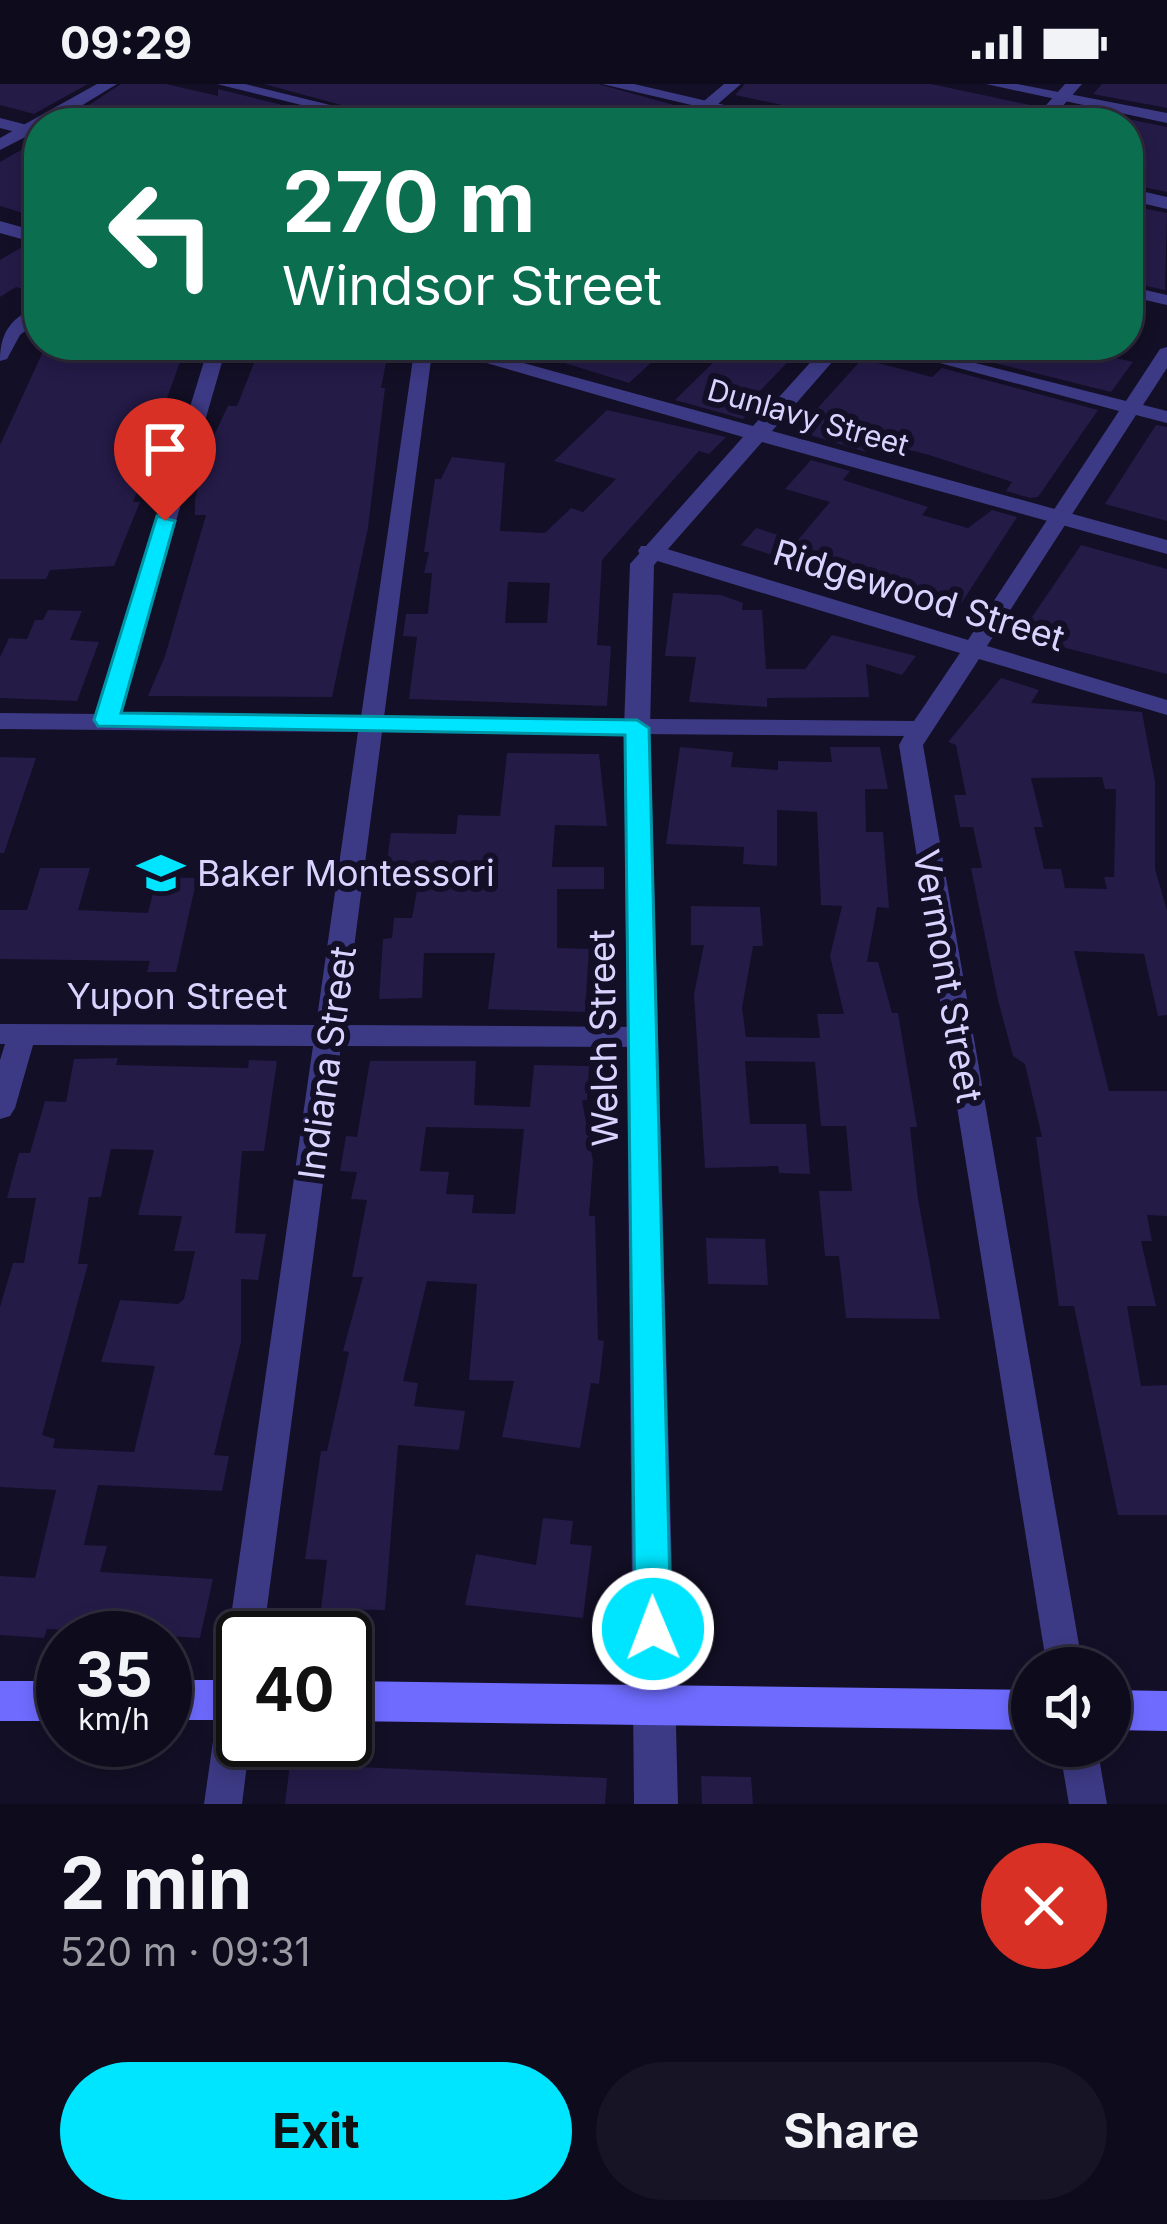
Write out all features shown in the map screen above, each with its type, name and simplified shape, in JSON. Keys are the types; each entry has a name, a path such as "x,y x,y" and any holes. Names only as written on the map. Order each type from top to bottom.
{"main road":[{"path":"0,1701 36,1701"},
{"path":"372,1702 1011,1710"},
{"path":"1131,1710 1167,1711"}],"street":[{"path":"69,108 110,84"},
{"path":"225,84 330,108"},
{"path":"610,84 722,108"},
{"path":"704,108 733,84"},
{"path":"994,84 1068,91 1130,108"},
{"path":"0,355 12,332 24,323"},
{"name":"Vermont Street","path":"1061,1647 911,745 970,648 1167,353"},
{"path":"106,720 214,360"},
{"name":"Indiana Street","path":"248,1611 422,360"},
{"name":"Dunlavy Street","path":"488,360 1167,547"},
{"path":"649,551 823,360"},
{"path":"942,360 1167,417"},
{"name":"Ridgewood Street","path":"649,551 1167,708"},
{"name":"Welch Street","path":"649,551 640,580 637,728 656,1804"},
{"path":"0,722 920,729"},
{"path":"0,1108 11,1034"},
{"name":"Yupon Street","path":"11,1034 642,1037"},
{"path":"223,1804 229,1767"},
{"path":"1082,1767 1088,1804"}],"building":[{"path":"0,84 88,84 45,108 24,111 0,105"},
{"path":"121,84 166,84 218,96 218,89 295,108 84,108"},
{"path":"264,84 598,84 681,107 680,108 352,108"},
{"path":"745,84 931,84 1039,107 796,108 735,95"},
{"path":"1102,84 1167,84 1167,108 1093,94"},
{"path":"1143,122 1167,127 1167,192 1143,187"},
{"path":"24,148 24,213 0,206 0,162"},
{"path":"1143,208 1167,213 1165,290 1143,285"},
{"path":"24,248 24,289 16,287 0,297 0,260"},
{"path":"39,360 181,360 139,477 143,477 133,502 140,502 114,566 50,570 46,579 0,579 0,445"},
{"path":"255,360 386,363 368,528 332,697 148,696 165,656 206,515 195,515 195,500 207,450 228,406 237,406"},
{"path":"555,360 654,360 629,383"},
{"path":"716,360 790,360 758,393 766,395 743,419 675,400"},
{"path":"861,360 932,377 942,368 1098,410 1038,497 1030,498 1006,491 1012,482 929,455 875,441 866,452 797,431"},
{"path":"983,360 1133,362 1111,392"},
{"path":"607,410 726,437 709,454 699,451 602,560 597,645 611,646 607,706 409,699 417,637 403,636 406,614 428,614 432,573 424,573 429,552 424,552 435,479 441,479 452,457 505,463 500,531 545,533 571,508 583,512 616,479 554,461","holes":["508,582 550,583 547,623 505,623"]},
{"path":"1156,425 1167,427 1167,521 1105,504"},
{"path":"811,460 850,471 843,480 928,507 922,515 968,528 992,510 1017,517 953,616 811,570 806,576 775,566 782,558 741,545 756,528 797,541 830,502 785,489"},
{"path":"1081,545 1167,569 1167,674 1019,636"},
{"path":"673,593 721,595 743,603 742,610 762,610 766,669 805,669 832,635 916,656 902,675 866,664 869,697 767,698 767,707 689,702 696,657 665,656"},
{"path":"48,610 82,611 70,640 99,642 77,701 0,698 0,657 9,638 27,639 35,620 43,620"},
{"path":"1001,678 1039,690 1031,703 1142,712 1155,782 1155,869 1167,911 1167,1015 1158,1016 1144,954 1074,951 1109,1091 1167,1091 1167,1216 1147,1215 1152,1241 1141,1241 1156,1306 1127,1306 1141,1386 1167,1385 1167,1515 1118,1515 1074,1306 1059,1306 1036,1137 1042,1137 1025,1064 1013,1056 998,1000 971,868 982,868 973,827 960,827 954,795 966,795 956,745 948,742","holes":["1102,777 1105,789 1116,789 1114,877 1104,877 1107,889 1065,888 1061,869 1044,869 1034,827 1043,827 1031,778"]},
{"path":"680,747 733,752 731,767 778,770 778,761 832,762 830,747 880,747 888,789 865,789 866,832 883,832 889,908 877,907 867,962 878,962 892,1013 898,1013 917,1127 910,1127 918,1199 940,1319 846,1318 839,1256 825,1256 819,1191 852,1191 846,1126 821,1126 815,1062 745,1061 750,1124 806,1124 810,1174 779,1173 778,1166 705,1168 694,994 704,945 691,945 691,906 760,907 763,946 753,946 742,1008 746,1037 820,1038 817,1014 844,1014 830,956 842,906 821,905 817,812 777,810 777,866 743,864 744,847 666,844"},
{"path":"507,753 599,754 607,826 555,825 552,867 604,867 604,889 557,889 557,948 589,949 585,1012 488,1009 495,953 424,953 422,998 379,999 383,939 392,938 394,918 412,918 420,874 385,874 391,833 456,834 458,815 500,816"},
{"path":"0,757 36,758 4,853 0,853"},
{"path":"40,868 90,868 78,910 148,913 157,877 197,878 176,972 147,972 150,961 0,959 0,910 27,910"},
{"path":"118,1058 116,1065 248,1068 249,1060 277,1061 264,1151 242,1151 235,1233 266,1234 258,1280 241,1279 241,1342 214,1455 229,1456 222,1491 98,1485 84,1545 107,1546 100,1572 213,1579 200,1638 192,1638 192,1611 36,1611 36,1637 0,1635 0,1576 35,1578 56,1490 0,1487 0,1307 13,1263 24,1263 36,1198 7,1198 19,1153 30,1153 45,1101 66,1102 74,1059","holes":["111,1149 154,1150 138,1215 182,1216 174,1251 195,1251 184,1299 178,1304 120,1300 101,1362 155,1366 134,1452 53,1448 55,1439 42,1435 88,1264 78,1264 89,1197 101,1197"]},
{"path":"370,1061 476,1061 474,1105 530,1107 534,1065 589,1066 587,1100 582,1100 593,1161 589,1216 595,1216 598,1340 604,1341 599,1384 591,1383 580,1448 502,1437 514,1381 469,1380 477,1284 427,1281 403,1381 418,1383 414,1406 465,1411 459,1450 398,1445 385,1610 321,1609 327,1560 305,1559 321,1451 327,1451 349,1352 343,1351 363,1277 352,1277 367,1200 351,1199 357,1172 340,1171 346,1136 357,1137","holes":["426,1127 524,1129 515,1214 472,1213 474,1195 446,1194 449,1172 420,1171"]},
{"path":"706,1238 765,1239 768,1285 708,1284"},
{"path":"543,1518 573,1521 570,1544 592,1546 583,1618 465,1605 476,1554 536,1565"},
{"path":"290,1767 607,1778 605,1804 285,1804"},
{"path":"701,1776 751,1777 753,1804 702,1804"}],"place":[{"name":"Baker Montessori","path":"161,873"}],"route":[{"path":"165,521 106,720 637,728 653,1629"}]}
